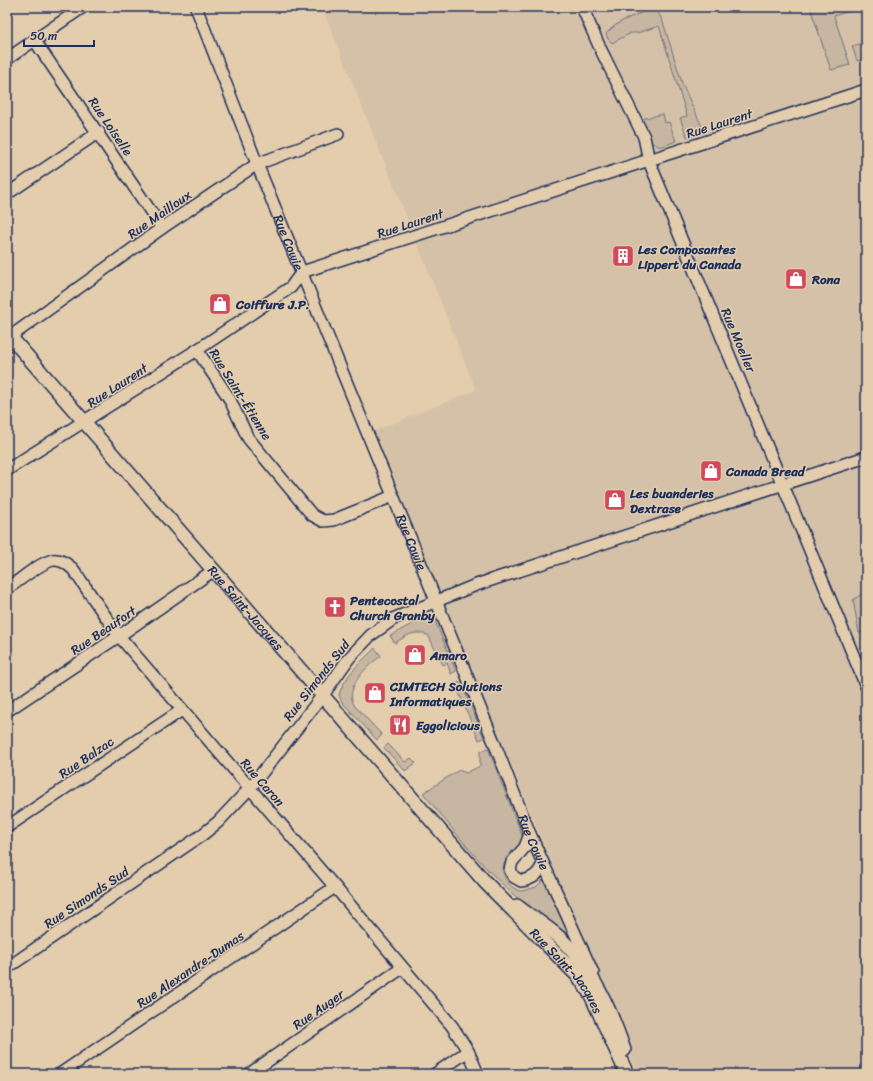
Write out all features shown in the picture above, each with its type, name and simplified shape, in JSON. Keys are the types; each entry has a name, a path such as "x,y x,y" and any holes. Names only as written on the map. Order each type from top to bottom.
{"main road":[{"name":"Rue Saint-Jacques","path":"8,336 85,422 485,882 579,977 591,995 627,1074"},
{"name":"Rue Saint-Jacques","path":"485,882 560,939 583,964 599,988"},
{"name":"Rue Cowie","path":"599,988 633,1074"}],"street":[{"path":"7,59 83,7"},
{"name":"Rue Cowie","path":"196,7 257,164 436,600 530,834 599,988"},
{"name":"Rue Moeller","path":"582,7 600,48 644,137 649,161 784,484 866,686"},
{"name":"Rue Loiselle","path":"35,41 162,228"},
{"name":"Rue Laurent","path":"7,470 197,350 291,286 302,272 866,90"},
{"path":"7,194 98,132"},
{"name":"Rue Mailloux","path":"8,336 162,228 257,164 338,134"},
{"name":"Rue Saint-Étienne","path":"197,350 229,398 248,438 312,515 323,521 334,520 393,496"},
{"name":"Rue Simonds Sud","path":"7,968 202,836 218,822 250,788 323,695 349,658 371,635 395,618 476,584 866,457"},
{"name":"Rue Caron","path":"7,589 43,565 54,560 65,562 73,569 119,636 335,886 452,1026 468,1051 478,1074"},
{"name":"Rue Beaufort","path":"7,711 214,570"},
{"name":"Rue Balzac","path":"7,827 182,710"},
{"path":"530,834 525,847 512,862 510,870 514,877 521,881 530,879 539,873 543,864"},
{"name":"Rue Alexandre-Dumas","path":"60,1074 335,886"},
{"name":"Rue Auger","path":"250,1074 402,968"},
{"path":"435,1074 468,1051"}],"shaded area":[{"path":"322,7 866,7 866,1074 638,1074 374,431 476,390"},
{"path":"810,7 861,7 834,16 850,65 831,70"},
{"path":"649,10 658,12 663,22 683,86 704,131 687,137 680,118 687,116 659,26 637,33 631,33 612,43 608,39 606,34 610,29 626,19"},
{"path":"866,42 866,58 857,61 852,46"},
{"path":"663,114 665,123 669,122 676,141 660,147 651,142 641,119"},
{"path":"866,591 866,631 859,633 853,600"},
{"path":"421,619 435,621 456,671 451,674 447,663 443,665 428,635 415,633 395,643 390,636"},
{"path":"375,648 381,656 369,665 358,678 354,684 352,698 354,705 382,735 377,740 342,702 339,695 341,688 349,675"},
{"path":"461,682 484,738 479,740 455,684"},
{"path":"388,744 405,762 411,758 416,763 405,771 384,748"},
{"path":"488,748 523,838 521,844 505,863 503,868 504,874 510,885 522,891 536,887 543,880 547,881 568,931 568,934 566,935 540,916 499,881 469,849 423,793 459,770 466,773 480,766 480,752"}],"place":[{"name":"Les Composantes Lippert du Canada","path":"623,256"},
{"name":"Rona","path":"796,279"},
{"name":"Coiffure J.P.","path":"220,304"},
{"name":"Canada Bread","path":"711,471"},
{"name":"Les buanderies Dextrase","path":"615,500"},
{"name":"Pentecostal Church Granby","path":"335,607"},
{"name":"Amaro","path":"415,655"},
{"name":"CIMTECH Solutions Informatiques","path":"375,693"},
{"name":"Eggolicious","path":"400,725"}]}
